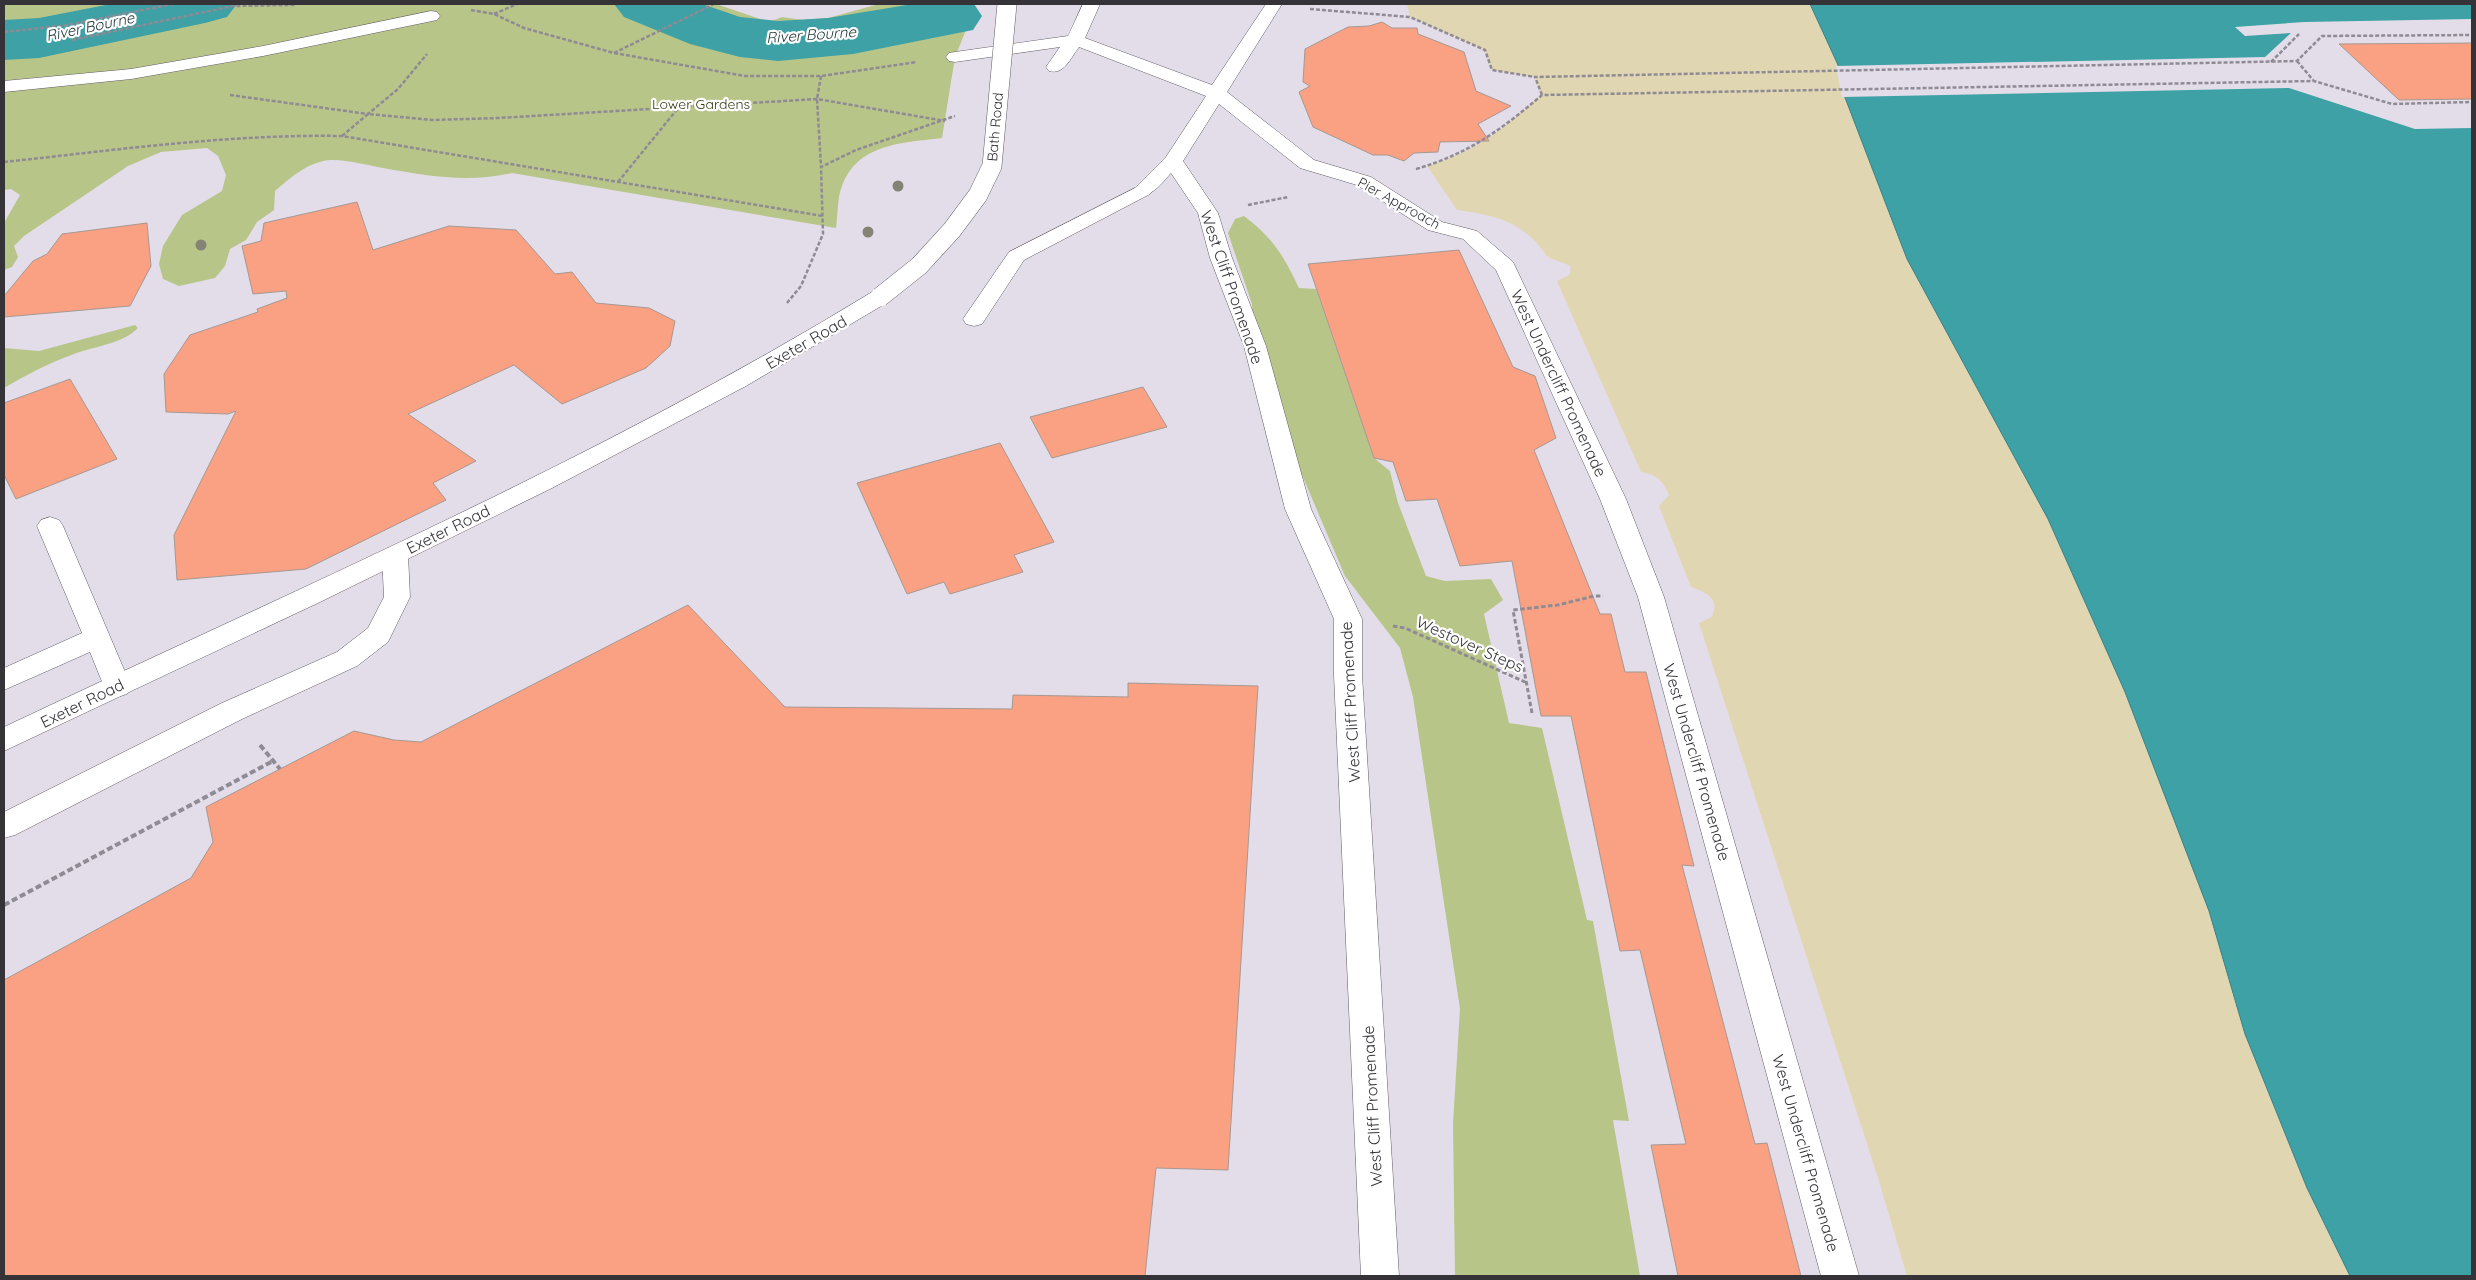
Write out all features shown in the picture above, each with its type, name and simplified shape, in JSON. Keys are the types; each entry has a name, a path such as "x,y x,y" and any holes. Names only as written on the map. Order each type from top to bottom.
{"street":[{"name":"Bath Road","path":"880,297 919,266 952,230 978,195 992,166 1007,4"},
{"path":"1054,66 1075,40 1091,4"},
{"path":"974,319 1016,256 1143,190 1173,161 1274,5"},
{"path":"4,87 131,74 263,51 431,16"},
{"path":"955,57 1075,40"},
{"name":"Pier Approach","path":"1075,40 1218,94 1307,164 1364,181 1435,226 1470,235 1504,266"},
{"name":"West Cliff Promenade","path":"1173,161 1208,213 1221,258 1255,346 1264,386 1298,509 1348,619 1348,676 1380,1276"},
{"name":"West Undercliff Promenade","path":"1504,266 1613,499 1652,597 1840,1276"},
{"name":"Exeter Road","path":"4,740 557,476 816,338 880,297"},
{"path":"50,526 98,638 116,686"},
{"path":"4,826 232,711 347,659 378,635 397,597 395,555"},
{"path":"4,680 98,638"}],"path":[{"path":"4,32 68,25 173,4"},
{"path":"494,14 517,4"},
{"path":"614,53 714,4"},
{"path":"1274,5 1410,17 1485,50 1492,70 1535,77 2297,62 2322,36 2472,35"},
{"path":"342,136 398,88 427,56 431,16 460,9 494,14 524,28 614,53 745,76 820,76 955,57"},
{"path":"2270,62 2298,34"},
{"path":"2297,62 2314,81"},
{"path":"784,308 801,286 823,234 818,99 820,76"},
{"path":"1535,77 1542,95"},
{"path":"1364,181 1452,159 1498,133 1542,95 2314,81 2392,104 2472,102"},
{"path":"222,93 250,99 368,114 434,120 818,99 945,121 856,150 821,167"},
{"path":"618,182 679,107"},
{"path":"4,162 242,138 300,134 342,136 823,216"},
{"name":"Westover Steps","path":"1532,713 1513,610 1558,605 1594,596"},
{"name":"Westover Steps","path":"1405,628 1525,682"},
{"path":"4,905 273,761"}],"green space":[{"name":"Lower Gardens","path":"4,4 716,4 769,22 782,17 803,20 828,18 879,4 972,4 968,25 955,57 942,138 897,144 870,153 859,161 849,172 840,191 836,228 512,173 479,178 448,177 416,174 361,163 329,160 316,163 303,170 275,191 274,210 257,222 246,240 230,249 225,266 215,278 179,286 163,279 159,264 163,246 182,215 222,191 226,175 218,156 207,148 161,152 128,166 24,236 14,246 18,257 12,267 4,270 4,223 20,195 11,189 4,190"},
{"path":"1244,216 1263,232 1277,248 1299,288 1316,289 1374,458 1390,471 1398,503 1426,576 1445,581 1491,579 1503,600 1484,614 1509,723 1542,728 1587,920 1593,921 1629,1121 1613,1120 1640,1276 1455,1276 1453,1124 1460,1009 1413,697 1400,648 1345,576 1277,416 1253,322 1252,304 1228,233 1235,219"},
{"path":"135,325 138,328 124,338 56,361 4,388 4,348 39,351"}],"sand":[{"path":"1407,4 1859,4 2472,1276 1907,1276 1879,1181 1699,623 1712,617 1714,611 1713,601 1707,594 1691,587 1659,506 1669,495 1659,479 1641,472 1557,281 1569,275 1571,267 1547,256 1518,227 1489,216 1457,210 1427,166 1460,154 1502,128 1541,95 1535,77 1492,70 1485,50 1410,17"}],"water":[{"path":"1810,4 2472,4 2472,1276 2350,1276 2307,1188 2245,1034 2209,911 2125,692 2048,519 1907,259 1844,95 1838,65"}],"pier":[{"path":"2472,19 2472,128 2415,129 2289,88 1842,97 1836,66 2265,57 2291,33 2245,36 2235,27 2304,22"}],"building":[{"path":"1382,22 1392,28 1417,28 1418,34 1464,52 1476,91 1511,106 1478,124 1489,141 1440,142 1438,152 1414,153 1404,161 1388,155 1373,155 1313,127 1299,92 1310,86 1303,82 1305,49 1348,27 1369,26"},
{"path":"2472,43 2472,99 2399,100 2339,44"},
{"path":"357,202 373,250 449,226 516,230 555,274 572,272 596,303 649,308 675,321 670,346 646,368 562,404 514,365 408,414 476,461 433,483 446,500 306,569 177,580 174,535 236,411 228,414 166,412 164,374 190,335 258,312 257,309 287,298 286,291 253,294 242,246 261,241 264,223"},
{"path":"147,223 151,266 130,306 4,317 4,296 33,261 47,254 62,234"},
{"path":"1459,250 1513,367 1535,376 1556,438 1534,450 1600,614 1611,614 1625,672 1646,672 1694,866 1682,865 1755,1144 1767,1143 1801,1276 1678,1276 1651,1145 1686,1144 1640,950 1620,951 1571,716 1541,716 1512,561 1460,566 1437,499 1406,501 1393,462 1374,458 1308,264"},
{"path":"70,379 117,459 16,499 4,475 4,403"},
{"path":"1143,387 1167,427 1052,458 1030,417"},
{"path":"1000,443 1054,542 1014,555 1023,572 950,594 944,582 907,594 857,483"},
{"path":"688,605 785,707 1012,709 1013,695 1128,697 1128,683 1258,686 1228,1170 1156,1168 1145,1276 4,1276 4,980 191,878 213,842 206,807 354,731 394,740 421,742"}],"waterway":[{"name":"River Bourne","path":"4,40 39,38 205,4"},
{"name":"River Bourne","path":"646,4 726,34 778,41 853,35 950,16"}]}
